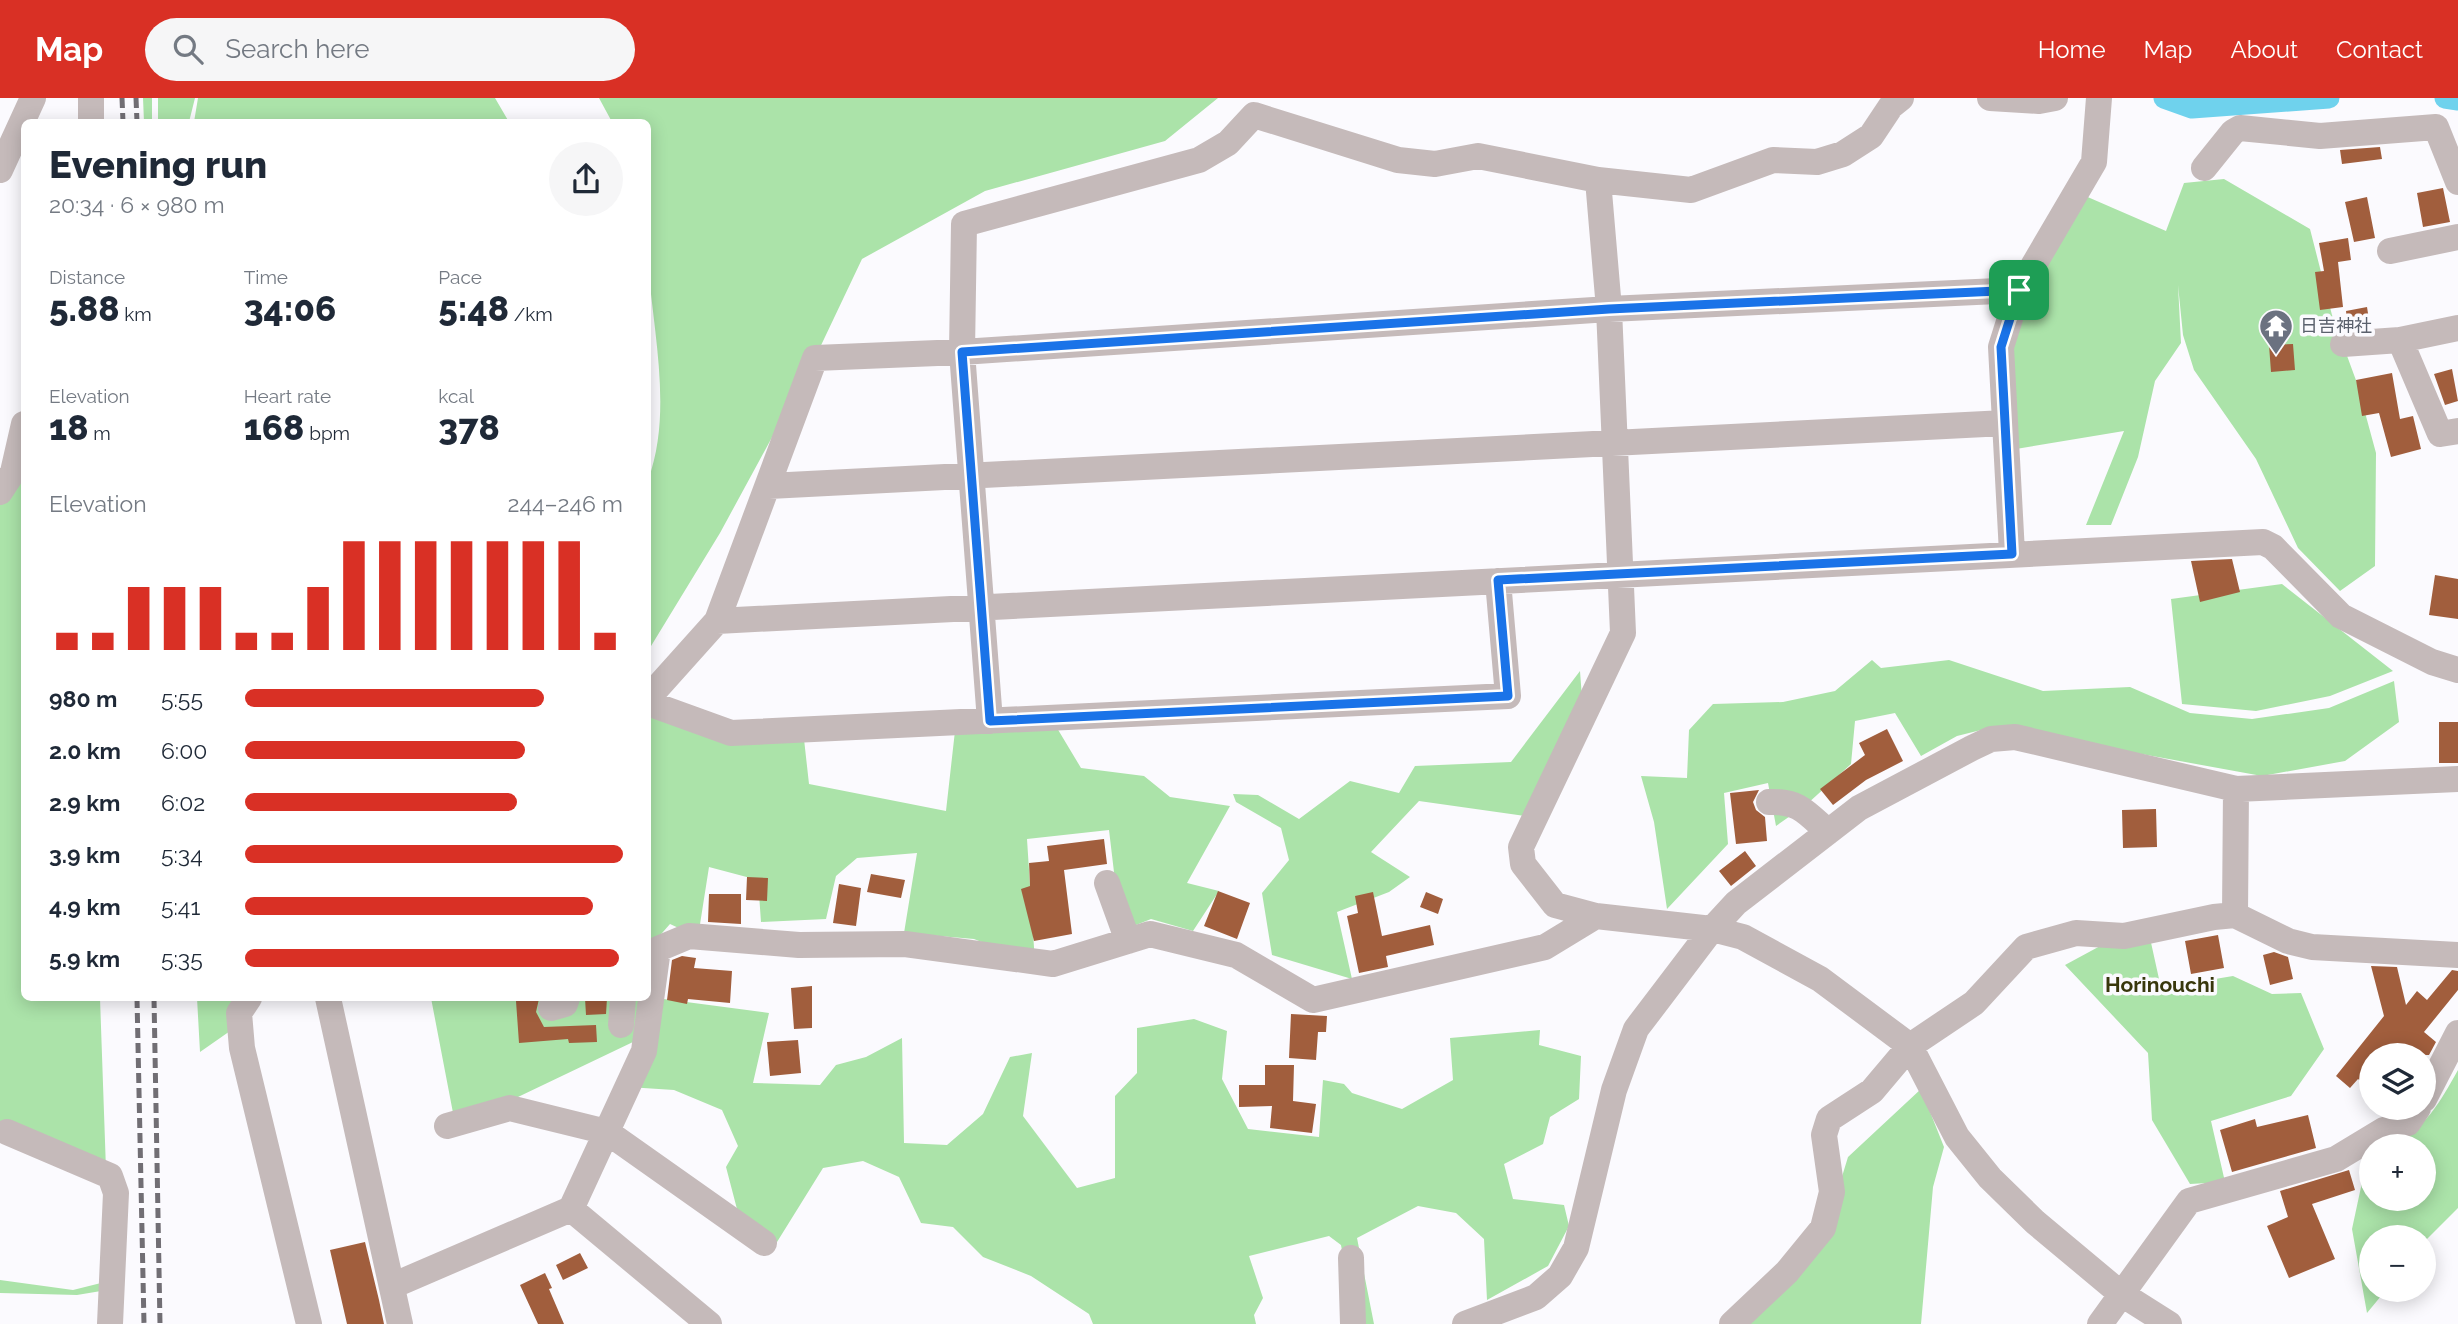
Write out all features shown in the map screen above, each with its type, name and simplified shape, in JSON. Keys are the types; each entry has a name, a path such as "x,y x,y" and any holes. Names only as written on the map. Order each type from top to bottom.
{"street":[{"path":"23,119 33,98"},
{"path":"90,98 91,119"},
{"path":"990,721 962,352 964,224 1199,160 1228,143 1254,115 1398,160 1435,164 1478,156 1598,180 1691,190 1773,160 1817,162 1843,154 1871,136 1891,106 1901,98"},
{"path":"1990,98 2039,101 2054,98"},
{"path":"2012,554 2001,347 2019,290 2094,162 2099,98"},
{"path":"0,170 21,124"},
{"path":"2204,168 2240,128 2320,135 2436,127 2458,182"},
{"path":"1598,180 1609,309 1623,633 1521,847 1523,864 1555,905 1596,916 1712,929 1742,937 1820,979 1910,1046 1957,1138 1990,1178 2035,1223 2120,1293 2169,1324"},
{"path":"2390,251 2458,237"},
{"path":"651,698 717,621 815,358 962,352 1609,309 2019,290"},
{"path":"2343,344 2400,340 2458,328"},
{"path":"2400,340 2440,434 2458,431"},
{"path":"769,486 2005,423"},
{"path":"0,492 13,472 21,437"},
{"path":"717,621 2263,542 2273,547 2341,616 2432,662 2458,670"},
{"path":"651,702 731,733 1508,696 1498,580"},
{"path":"1476,1323 1536,1297 1560,1276 1576,1248 1615,1090 1636,1029 1712,929 1736,903 1858,808 1991,739 2015,737 2236,789 2458,779"},
{"path":"2235,915 2236,789"},
{"path":"1769,802 1790,802 1804,810 1828,832"},
{"path":"1107,883 1128,940"},
{"path":"1732,1324 1787,1272 1823,1228 1832,1192 1824,1135 1829,1119 1872,1091 1910,1046 1974,1003 2026,947 2076,933 2123,936 2214,916 2235,915 2288,941 2312,947 2458,955"},
{"path":"651,971 653,948 688,936 799,945 905,944 1052,964 1150,934 1236,955 1312,1000 1545,947 1596,916"},
{"path":"246,1001 239,1013 238,1025 309,1324"},
{"path":"329,1001 400,1324"},
{"path":"621,1025 623,1001"},
{"path":"392,1286 571,1209 644,1051 648,1001"},
{"path":"2436,1075 2458,1033"},
{"path":"447,1126 510,1108 607,1132 764,1243"},
{"path":"2100,1324 2189,1201 2336,1158 2384,1130 2409,1123 2411,1120"},
{"path":"7,1132 110,1176 116,1193 110,1324"},
{"path":"571,1209 709,1324"},
{"path":"1350,1258 1353,1324"}],"green space":[{"path":"143,98 152,98 152,119 144,119"},
{"path":"158,98 195,98 190,119 158,119"},
{"path":"198,98 495,98 507,119 194,119"},
{"path":"599,98 1218,98 1165,141 985,191 862,259 815,358 720,533 651,646 651,469 659,427 660,400 651,298 651,119 610,119"},
{"path":"2224,179 2310,229 2332,315 2357,383 2376,453 2375,566 2340,591 2298,548 2256,459 2194,370 2183,335 2178,285 2181,343 2155,381 2138,457 2111,525 2086,525 2124,431 2016,449 2011,347 2042,274 2083,195 2166,231 2184,183"},
{"path":"21,460 21,1001 100,1001 106,1170 0,1130 0,483"},
{"path":"2282,584 2393,671 2330,696 2256,711 2182,704 2171,599"},
{"path":"1872,660 1881,668 1949,660 2043,691 2130,687 2190,713 2252,719 2329,708 2394,681 2399,722 2345,761 2262,776 1993,727 1957,736 1921,756 1895,713 1855,721 1851,764 1806,805 1776,826 1768,783 1724,793 1728,844 1667,909 1654,822 1641,776 1687,778 1689,730 1713,704 1783,702 1835,691"},
{"path":"1580,671 1582,698 1525,816 1419,801 1371,852 1410,877 1389,892 1337,912 1352,979 1272,955 1262,893 1289,860 1281,828 1236,802 1233,794 1258,795 1299,819 1350,781 1399,793 1415,766 1511,762"},
{"path":"651,706 726,743 803,730 809,784 946,811 956,722 1051,718 1081,768 1144,776 1170,797 1230,806 1187,883 1219,891 1193,931 1151,919 1121,931 1109,830 1027,839 1035,963 974,939 904,933 917,853 857,858 836,876 826,919 761,922 758,880 709,867 698,937 670,924 651,946"},
{"path":"2150,938 2161,988 2233,976 2272,994 2301,993 2324,1049 2291,1096 2211,1121 2225,1182 2190,1184 2152,1120 2148,1053 2065,965 2102,945"},
{"path":"656,998 769,1013 753,1083 820,1085 836,1065 866,1057 902,1038 904,1143 947,1145 983,1114 1010,1057 1032,1053 1023,1116 1077,1188 1115,1178 1115,1096 1137,1073 1137,1028 1194,1019 1227,1031 1222,1079 1248,1129 1319,1137 1323,1080 1344,1084 1352,1093 1402,1109 1453,1080 1450,1038 1540,1030 1539,1045 1581,1056 1579,1099 1550,1117 1543,1144 1504,1164 1513,1199 1564,1205 1569,1226 1548,1266 1487,1300 1484,1239 1456,1213 1418,1206 1357,1238 1374,1324 1355,1324 1341,1245 1329,1236 1249,1256 1263,1298 1254,1315 1256,1324 1093,1324 1089,1314 1031,1276 983,1257 953,1227 921,1223 899,1177 863,1161 823,1168 777,1242 743,1232 726,1167 738,1146 722,1110 674,1090 628,1087"},
{"path":"197,1001 258,1001 243,1022 200,1052"},
{"path":"432,1001 639,1001 633,1042 497,1107 454,1118"},
{"path":"2458,1070 2458,1208 2436,1230 2436,1225 2359,1225 2359,1268 2352,1229 2359,1196 2359,1211 2436,1211 2436,1134 2410,1134 2425,1120 2436,1120 2438,1104"},
{"path":"1921,1089 1944,1147 1933,1187 1921,1324 1739,1324 1822,1242 1848,1157"},
{"path":"0,1280 73,1290 101,1283 101,1291 77,1295 0,1293"},
{"path":"2365,1302 2376,1302 2367,1313"}],"building":[{"path":"2380,147 2382,159 2342,164 2340,150"},
{"path":"2443,188 2450,222 2423,227 2417,193"},
{"path":"2367,197 2375,238 2354,242 2345,202"},
{"path":"2348,238 2351,260 2338,262 2343,307 2320,310 2315,272 2324,271 2319,243"},
{"path":"2367,307 2370,326 2348,328 2346,311"},
{"path":"2293,344 2295,370 2271,372 2269,345"},
{"path":"2452,369 2458,401 2445,405 2434,374"},
{"path":"2392,373 2400,419 2413,416 2421,449 2391,457 2379,413 2362,416 2356,380"},
{"path":"2232,559 2240,592 2200,602 2191,561"},
{"path":"2435,575 2458,579 2458,619 2429,615"},
{"path":"2439,722 2458,722 2458,763 2439,763"},
{"path":"1887,729 1903,761 1866,780 1833,805 1820,789 1865,755 1859,743"},
{"path":"1759,790 1753,802 1756,810 1765,817 1767,841 1736,844 1730,793"},
{"path":"2156,809 2157,847 2123,848 2122,810"},
{"path":"1104,839 1107,864 1064,870 1072,934 1034,941 1021,889 1030,886 1029,863 1049,861 1047,846"},
{"path":"1745,851 1756,866 1731,886 1719,871"},
{"path":"871,874 905,880 901,898 867,892"},
{"path":"747,877 768,878 767,901 746,900"},
{"path":"839,884 861,888 856,926 833,923"},
{"path":"1218,891 1250,903 1237,939 1204,926"},
{"path":"1373,892 1382,936 1430,925 1434,945 1386,956 1388,967 1359,973 1347,916 1358,913 1355,896"},
{"path":"1426,892 1443,899 1438,914 1420,907"},
{"path":"709,894 741,894 741,924 708,922"},
{"path":"2218,935 2224,968 2191,974 2185,941"},
{"path":"2274,952 2288,957 2293,979 2270,985 2263,955"},
{"path":"682,956 696,958 694,968 732,971 730,1003 688,999 687,1004 667,1000 672,960"},
{"path":"2371,966 2397,967 2406,1005 2417,991 2427,1000 2452,970 2458,971 2458,990 2424,1032 2435,1043 2362,1043 2384,1016"},
{"path":"812,986 812,1028 794,1029 791,988"},
{"path":"516,1001 539,1001 536,1012 544,1027 596,1025 597,1042 569,1043 568,1039 519,1043"},
{"path":"585,1001 607,1001 606,1014 586,1015"},
{"path":"1291,1014 1327,1016 1326,1032 1318,1032 1316,1060 1289,1058"},
{"path":"798,1040 801,1073 770,1076 767,1042"},
{"path":"2359,1047 2359,1080 2350,1088 2336,1076"},
{"path":"1265,1065 1294,1065 1293,1101 1316,1104 1312,1133 1270,1128 1272,1106 1239,1107 1239,1085 1265,1085"},
{"path":"2308,1115 2316,1148 2232,1172 2220,1130 2255,1119 2257,1127"},
{"path":"2349,1170 2355,1190 2312,1204 2335,1259 2289,1278 2267,1226 2288,1217 2280,1191"},
{"path":"365,1242 384,1324 347,1324 330,1250"},
{"path":"580,1253 588,1268 563,1280 556,1265"},
{"path":"545,1273 564,1324 538,1324 520,1285"}],"waterway":[{"path":"2164,98 2192,108 2329,98"},
{"path":"2445,98 2458,100"}],"railway":[{"path":"122,98 123,119"},
{"path":"136,98 137,119"},
{"path":"137,1001 144,1324"},
{"path":"154,1001 160,1324"}],"place":[{"name":"日吉神社","path":"2276,356"}],"district":[{"name":"Horinouchi","path":"2160,985"}],"route":[{"path":"2019,290 2001,347 2012,554 1498,580 1508,696 990,721 962,352 1609,309 2019,290"}]}
